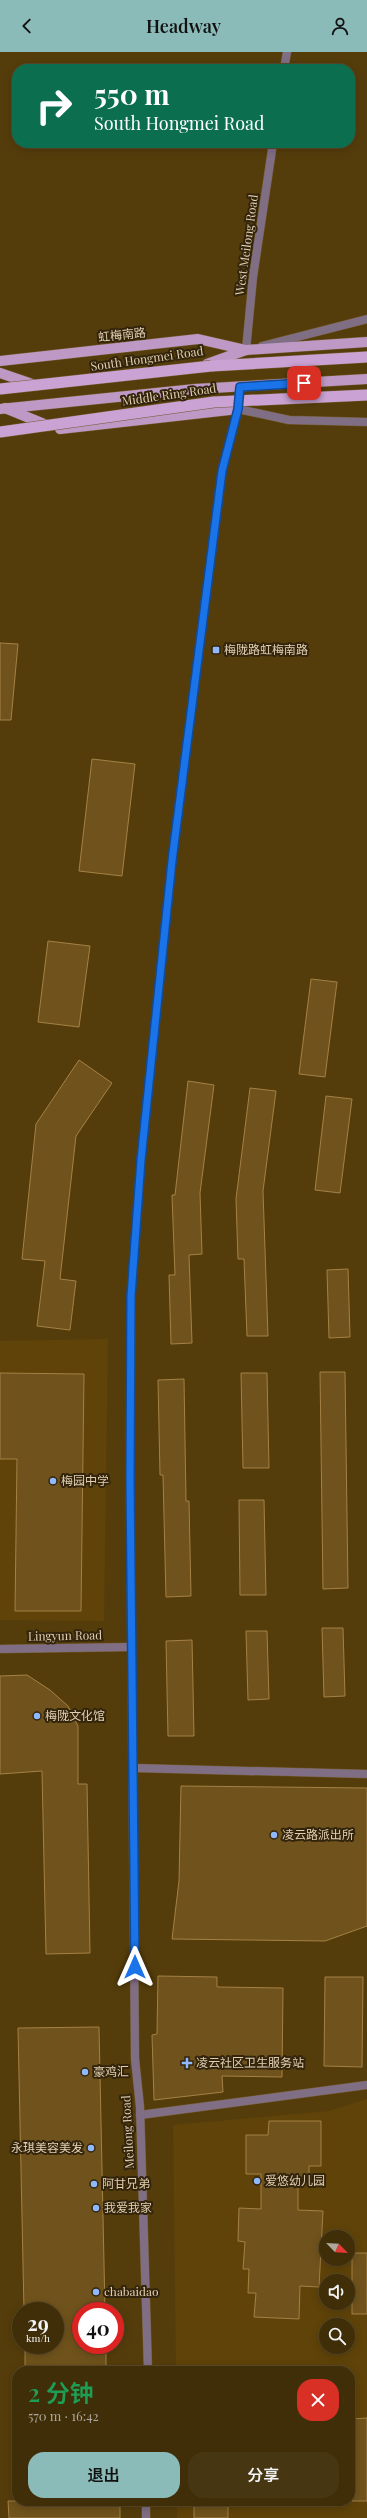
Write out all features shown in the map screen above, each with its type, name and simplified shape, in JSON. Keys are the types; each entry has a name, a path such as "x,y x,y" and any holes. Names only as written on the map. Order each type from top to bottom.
{"highway":[{"name":"Middle Ring Road","path":"0,391 211,366 367,357"},
{"name":"Middle Ring Road","path":"0,432 214,402 367,395"}],"main road":[{"name":"虹梅南路","path":"0,361 198,340 246,350"},
{"name":"South Hongmei Road","path":"0,391 203,366 246,350 367,342"},
{"path":"0,373 41,387"},
{"path":"2,408 240,387 367,379"},
{"path":"2,408 57,429"},
{"path":"0,436 238,409"}],"street":[{"path":"285,64 287,52"},
{"name":"West Meilong Road","path":"246,350 253,277 272,148"},
{"path":"246,350 367,319"},
{"name":"Meilong Road","path":"148,2366 140,2115 135,2059 134,1768 131,1647 131,1296 141,1160 172,861 222,471 238,409 240,387"},
{"path":"238,409 289,420 367,422"},
{"name":"Lingyun Road","path":"0,1649 131,1647"},
{"path":"134,1768 367,1774"},
{"path":"140,2115 367,2085"},
{"path":"146,2506 146,2518"}],"shaded area":[{"name":"梅园中学","path":"108,1339 104,1621 0,1620 0,1341"},
{"name":"爱悠幼儿园","path":"367,2099 367,2518 177,2518 177,2506 355,2506 355,2366 176,2366 173,2125 329,2111"}],"building":[{"path":"0,643 18,644 11,720 0,720"},
{"path":"92,759 135,764 122,876 79,871"},
{"path":"48,941 90,946 79,1027 38,1022"},
{"path":"311,979 337,982 325,1077 299,1074"},
{"path":"79,1060 112,1083 76,1136 60,1279 76,1281 70,1330 37,1326 45,1261 22,1259 36,1124"},
{"path":"188,1081 214,1085 200,1193 202,1254 189,1255 192,1343 171,1344 169,1275 175,1275 172,1195 175,1195"},
{"path":"250,1088 276,1091 263,1191 268,1336 247,1336 244,1259 238,1259 236,1199"},
{"path":"326,1096 352,1099 340,1193 315,1190"},
{"path":"348,1269 350,1337 329,1338 327,1270"},
{"path":"320,1372 345,1372 348,1588 323,1589"},
{"path":"0,1373 84,1374 81,1611 15,1611 17,1459 0,1459"},
{"path":"241,1373 267,1373 269,1468 243,1468"},
{"path":"184,1379 186,1501 189,1501 191,1596 166,1597 163,1475 160,1475 158,1380"},
{"path":"239,1500 264,1500 266,1595 240,1595"},
{"path":"322,1628 343,1628 345,1696 324,1697"},
{"path":"246,1631 267,1631 269,1699 248,1700"},
{"path":"192,1640 194,1736 168,1736 166,1641"},
{"path":"27,1675 50,1690 68,1706 78,1726 78,1784 87,1784 90,1953 46,1954 42,1771 0,1774 0,1676"},
{"name":"凌云路派出所","path":"181,1786 367,1788 367,1926 325,1941 172,1939 179,1881"},
{"path":"158,1976 217,1977 217,1987 283,1988 282,2077 222,2076 223,2092 154,2100 152,2035 157,2034"},
{"path":"325,1977 363,1977 362,2067 324,2066"},
{"path":"99,2027 105,2302 72,2302 72,2354 106,2354 106,2366 25,2366 25,2354 64,2354 64,2302 24,2302 18,2028"},
{"path":"269,2121 321,2121 321,2166 309,2166 309,2180 298,2180 298,2210 323,2211 322,2230 319,2230 319,2287 300,2286 299,2319 254,2317 256,2293 248,2293 249,2269 243,2269 245,2242 238,2241 239,2208 261,2209 261,2174 246,2174 246,2135 268,2135"},
{"path":"355,2253 367,2253 367,2314 352,2314 352,2310 355,2310 355,2274 352,2274 352,2266 355,2266"},
{"path":"367,2418 367,2501 355,2501 355,2419"},
{"path":"8,2501 12,2501 12,2506 120,2506 120,2518 9,2518"},
{"path":"194,2506 228,2506 228,2518 194,2518"}],"place":[{"name":"梅陇路虹梅南路","path":"216,650"},
{"name":"梅园中学","path":"53,1481"},
{"name":"梅陇文化馆","path":"37,1716"},
{"name":"凌云路派出所","path":"274,1835"},
{"name":"凌云社区卫生服务站","path":"187,2063"},
{"name":"豪鸡汇","path":"85,2072"},
{"name":"永琪美容美发","path":"91,2148"},
{"name":"爱悠幼儿园","path":"257,2181"},
{"name":"阿甘兄弟","path":"94,2184"},
{"name":"我爱我家","path":"96,2208"},
{"name":"chabaidao","path":"96,2292"}],"route":[{"path":"135,1967 134,1768 131,1647 131,1296 141,1160 170,876 222,471 238,409 240,387 304,383"}]}
